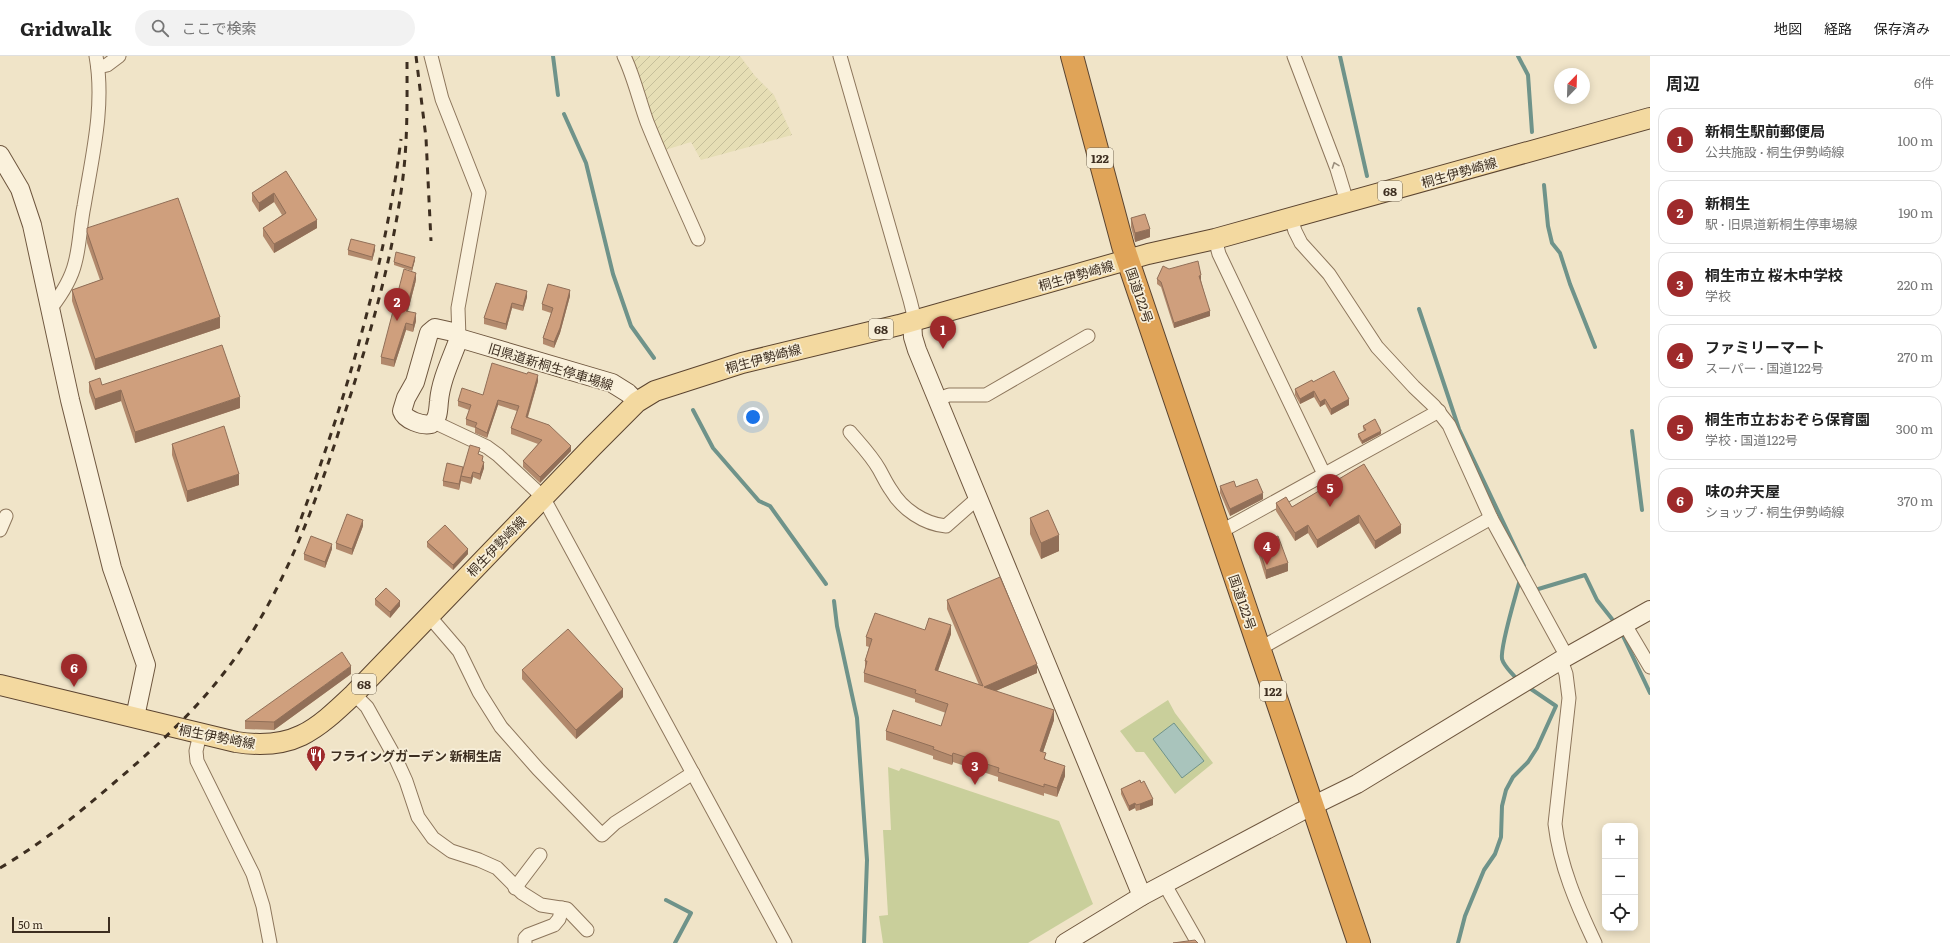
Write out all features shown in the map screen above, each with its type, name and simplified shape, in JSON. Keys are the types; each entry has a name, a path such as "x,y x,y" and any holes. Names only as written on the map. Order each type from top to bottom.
{"highway":[{"name":"122","path":"1072,56 1128,260"},
{"name":"国道122号","path":"1128,260 1359,943"}],"main road":[{"name":"桐生伊勢崎線","path":"0,685 200,734 252,744 269,744 288,741 310,732 325,722 354,694 543,497 637,402 660,389 742,363 912,321 1128,260 1215,239 1650,118"}],"street":[{"path":"51,308 69,279 79,248 81,224 98,118 100,88 97,61 107,65 119,56"},
{"path":"431,56 442,98 479,193 458,308 459,338 450,360 439,398 438,414 434,422 487,447 498,455 543,497 785,943"},
{"path":"624,56 662,159 698,239"},
{"path":"840,56 910,300 913,312 913,337 917,350 979,497 1142,896"},
{"path":"1294,56 1337,169 1347,202"},
{"path":"1,158 20,189 30,219 51,308 70,400 112,568 146,665 135,717"},
{"path":"1291,218 1295,231 1302,243 1329,274 1377,347 1414,387 1439,411 1449,425 1491,518 1564,658 1569,698 1555,824 1562,862 1595,943"},
{"path":"1215,239 1219,254 1324,474"},
{"name":"旧県道新桐生停車場線","path":"434,422 428,425 422,424 405,417 402,411 404,402 413,388 431,330 436,328 444,328 453,332 459,338 612,383 628,393 637,402"},
{"path":"938,399 949,395 986,395 1088,336"},
{"path":"1220,532 1439,411"},
{"path":"850,432 879,469 892,492 910,512 918,517 938,525 946,526 979,497"},
{"path":"0,530 6,516"},
{"path":"1259,649 1491,518"},
{"path":"1065,943 1142,896 1357,784 1564,658 1624,623 1650,610"},
{"path":"429,616 459,650 479,692 501,727 538,769 602,835 615,823 692,773"},
{"path":"1624,623 1650,667"},
{"path":"354,694 366,707 396,759 406,781 418,817 427,832 439,844 450,851 479,860 497,868 515,888 528,898 541,905 562,908 571,912 587,930"},
{"path":"200,734 196,751 197,761 253,874 263,906 270,943"},
{"path":"515,888 540,855"},
{"path":"1165,885 1198,943"},
{"path":"525,943 525,938 528,935 554,925 557,922 562,908"}],"shaded area":[{"path":"630,56 740,56 755,76 774,95 792,135 701,160 691,142 665,150 649,111 640,77"}],"green space":[{"path":"1168,700 1175,713 1213,763 1175,794 1144,752 1136,752 1120,731"},
{"path":"888,767 899,771 901,768 1059,821 1093,904 1028,943 883,943 879,916 888,915 883,830 891,830"}],"water":[{"path":"1174,723 1204,761 1182,778 1153,739"}],"building":[{"path":"286,171 317,220 274,244 263,228 286,213 274,193 259,203 252,193"},
{"path":"178,198 220,317 95,359 72,290 103,279 87,228"},
{"path":"1145,214 1150,229 1135,233 1131,218"},
{"path":"351,239 375,245 372,257 348,250"},
{"path":"396,252 415,257 412,268 394,262"},
{"path":"1198,261 1201,275 1199,276 1210,311 1174,323 1161,282 1157,279 1163,266 1169,269"},
{"path":"404,269 416,273 406,311 416,313 413,325 406,323 394,360 381,357"},
{"path":"496,283 527,291 523,306 512,303 506,324 484,318"},
{"path":"548,284 570,290 560,328 554,342 543,338 553,308 542,304"},
{"path":"222,345 240,397 135,432 121,390 95,399 89,382 100,378 102,385"},
{"path":"492,363 527,374 528,372 538,375 526,417 549,425 571,446 540,477 523,461 542,440 511,428 519,406 498,400 487,433 475,427 477,423 466,419 471,405 458,401 462,388 483,395"},
{"path":"1334,371 1349,399 1331,409 1325,399 1320,402 1314,391 1300,399 1295,389"},
{"path":"1375,419 1381,431 1362,441 1358,434 1366,430 1363,426"},
{"path":"224,426 239,474 187,491 172,444"},
{"path":"470,445 480,448 478,454 483,456 482,461 484,462 480,474 473,472 471,478 461,476"},
{"path":"447,463 463,467 459,484 443,481"},
{"path":"1364,464 1401,525 1375,541 1359,515 1317,540 1308,525 1295,533 1276,503 1286,497 1292,507"},
{"path":"1257,479 1263,493 1230,509 1220,486 1234,481 1236,487"},
{"path":"1048,510 1059,535 1041,543 1030,518"},
{"path":"347,514 363,520 352,549 336,543"},
{"path":"445,525 468,549 453,565 427,542"},
{"path":"311,536 332,544 325,562 304,554"},
{"path":"1278,536 1288,563 1266,570 1257,542"},
{"path":"1000,577 1037,664 984,687 1054,710 1040,751 1046,753 1044,759 1065,766 1057,788 1044,784 1044,787 998,772 999,768 953,753 952,756 933,749 934,747 886,731 893,710 941,726 948,704 915,693 916,690 864,673 867,661 865,661 872,639 866,637 875,613 925,630 929,618 951,625 935,670 983,686 947,600"},
{"path":"386,588 400,601 390,612 375,599"},
{"path":"568,629 623,689 576,730 522,670"},
{"path":"342,652 351,666 274,722 245,721"},
{"path":"1140,780 1141,783 1144,781 1153,799 1129,806 1121,789"},
{"path":"1195,940 1198,943 1173,943"}],"waterway":[{"path":"553,56 558,95"},
{"path":"1340,56 1367,176"},
{"path":"1518,56 1528,75 1532,132"},
{"path":"564,114 586,163 613,274 631,326 654,358"},
{"path":"1544,185 1548,226 1552,243 1560,253 1570,284 1595,347"},
{"path":"1419,309 1459,429 1524,566"},
{"path":"693,410 713,448 759,501 770,506 826,584"},
{"path":"1632,431 1642,510"},
{"path":"1534,587 1535,590 1585,575 1597,600 1612,619"},
{"path":"1515,677 1504,664 1502,653 1505,634 1519,583"},
{"path":"834,601 837,626 857,718 867,860 864,943"},
{"path":"1623,636 1650,693"},
{"path":"1458,943 1465,916 1484,870 1495,854 1501,837 1502,806 1506,790 1513,777 1528,762 1537,748 1556,706 1531,689"},
{"path":"666,900 691,913 675,943"}],"railway":[{"path":"0,868 30,849 73,817 166,737 197,705 226,670 240,651 275,593 303,531 327,467 357,376 387,268 398,213 404,169 407,120 407,56"},
{"path":"416,56 426,138 431,241"},
{"path":"296,532 330,436 360,338 384,240 394,189 401,139"}],"place":[{"name":"新桐生","path":"397,321"},
{"name":"新桐生駅前郵便局","path":"943,349"},
{"name":"桐生市立おおぞら保育園","path":"1330,507"},
{"name":"ファミリーマート","path":"1267,565"},
{"name":"味の弁天屋","path":"74,687"},
{"name":"フライングガーデン 新桐生店","path":"316,772"},
{"name":"桐生市立 桜木中学校","path":"975,785"}]}
